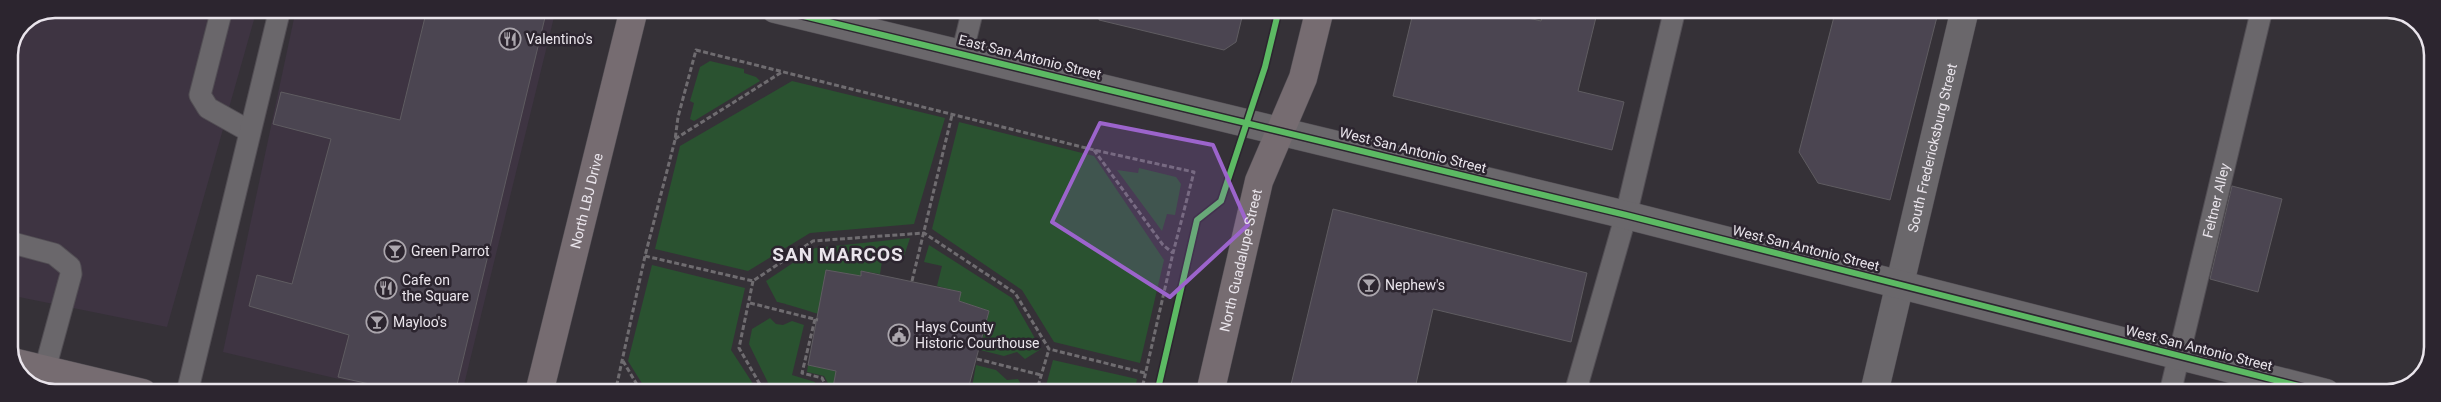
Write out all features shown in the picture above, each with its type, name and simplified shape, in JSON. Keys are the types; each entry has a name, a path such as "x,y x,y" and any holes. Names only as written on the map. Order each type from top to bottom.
{"main road":[{"name":"North LBJ Drive","path":"541,384 632,17"},
{"name":"North Guadalupe Street","path":"1212,384 1259,180 1303,78 1318,18"},
{"path":"21,364 105,384"}],"street":[{"name":"East San Antonio Street","path":"810,17 1280,131"},
{"name":"South Fredericksburg Street","path":"1876,384 1963,18"},
{"name":"West San Antonio Street","path":"1280,131 1626,215 2290,384"}],"lane":[{"path":"220,17 200,95 208,108 249,131"},
{"path":"189,384 278,17"},
{"path":"962,54 971,17"},
{"path":"1579,384 1626,215 1673,18"},
{"name":"Feltner Alley","path":"2172,384 2260,18"},
{"path":"18,244 54,254 70,266 71,274 45,370"}],"path":[{"path":"617,384 645,256 696,50 1094,150 1194,172 1172,253 1143,384"},
{"path":"675,140 783,72"},
{"path":"912,281 952,115"},
{"path":"1094,150 1162,245 1172,253"},
{"path":"645,256 753,280 813,241 924,233 1015,293 1049,349 1146,373"},
{"path":"753,280 750,303 739,348 760,384"},
{"path":"750,303 817,320 802,373 822,378 825,384"},
{"path":"1038,384 1049,349"},
{"path":"977,359 1040,375"},
{"path":"623,361 637,384"}],"highlighted area":[{"path":"1100,123 1213,145 1248,225 1170,297 1052,222"}],"shaded area":[{"path":"54,17 255,17 167,327 18,297 17,54 20,40 28,28 40,20"},
{"path":"294,17 554,17 464,384 360,384 223,352"}],"green space":[{"path":"710,61 744,69 744,73 756,77 760,81 694,121 690,119 694,103 690,101 700,67"},
{"path":"792,81 945,118 914,224 810,233 748,271 655,249 680,146"},
{"path":"959,122 1094,156 1164,260 1140,363 1054,342 1022,290 932,229"},
{"path":"1139,168 1176,177 1181,184 1175,215 1167,214 1162,231 1117,170 1138,173"},
{"path":"910,238 904,256 883,255 880,274 862,271 861,276 826,270 819,314 777,302 766,281 815,248"},
{"path":"929,245 1012,298 1041,349 1025,359 1017,352 1004,356 980,350 989,311 959,301 960,292 937,286 942,266 924,262"},
{"path":"652,265 745,288 731,350 753,384 642,384 628,361"},
{"path":"770,318 776,324 783,325 792,321 804,325 792,375 815,382 815,384 769,384 749,344 752,329"},
{"path":"1053,360 1137,379 1136,384 1046,384"},
{"path":"808,365 836,371 834,384 828,384 824,376 807,372"},
{"path":"976,365 996,370 1007,380 1018,379 1021,384 973,384"}],"building":[{"path":"425,17 545,17 457,384 370,384 338,377 349,335 249,306 257,275 292,284 331,139 273,124 281,92 400,120"},
{"path":"1099,17 1242,18 1236,42 1224,50 1099,20"},
{"path":"1412,18 1527,18 1541,21 1542,18 1596,18 1578,91 1624,102 1612,150 1393,96"},
{"path":"1834,18 1937,18 1890,200 1818,183 1799,152"},
{"path":"2232,186 2282,199 2258,292 2210,279"},
{"path":"1333,209 1587,273 1571,342 1433,309 1416,384 1291,384"},
{"name":"Hays County Historic Courthouse","path":"826,270 861,276 861,271 961,292 959,301 989,311 969,384 834,384 836,371 808,365"}],"cycle path":[{"path":"809,17 1626,215 2291,384"},
{"path":"1159,384 1197,220 1221,201 1265,67 1277,18"}],"place":[{"name":"Valentino's","path":"510,39"},
{"name":"Green Parrot","path":"395,251"},
{"name":"Nephew's","path":"1369,285"},
{"name":"Cafe on the Square","path":"386,288"},
{"name":"Mayloo's","path":"377,322"},
{"name":"Hays County Historic Courthouse","path":"899,335"}],"district":[{"name":"SAN MARCOS","path":"838,254"}]}
